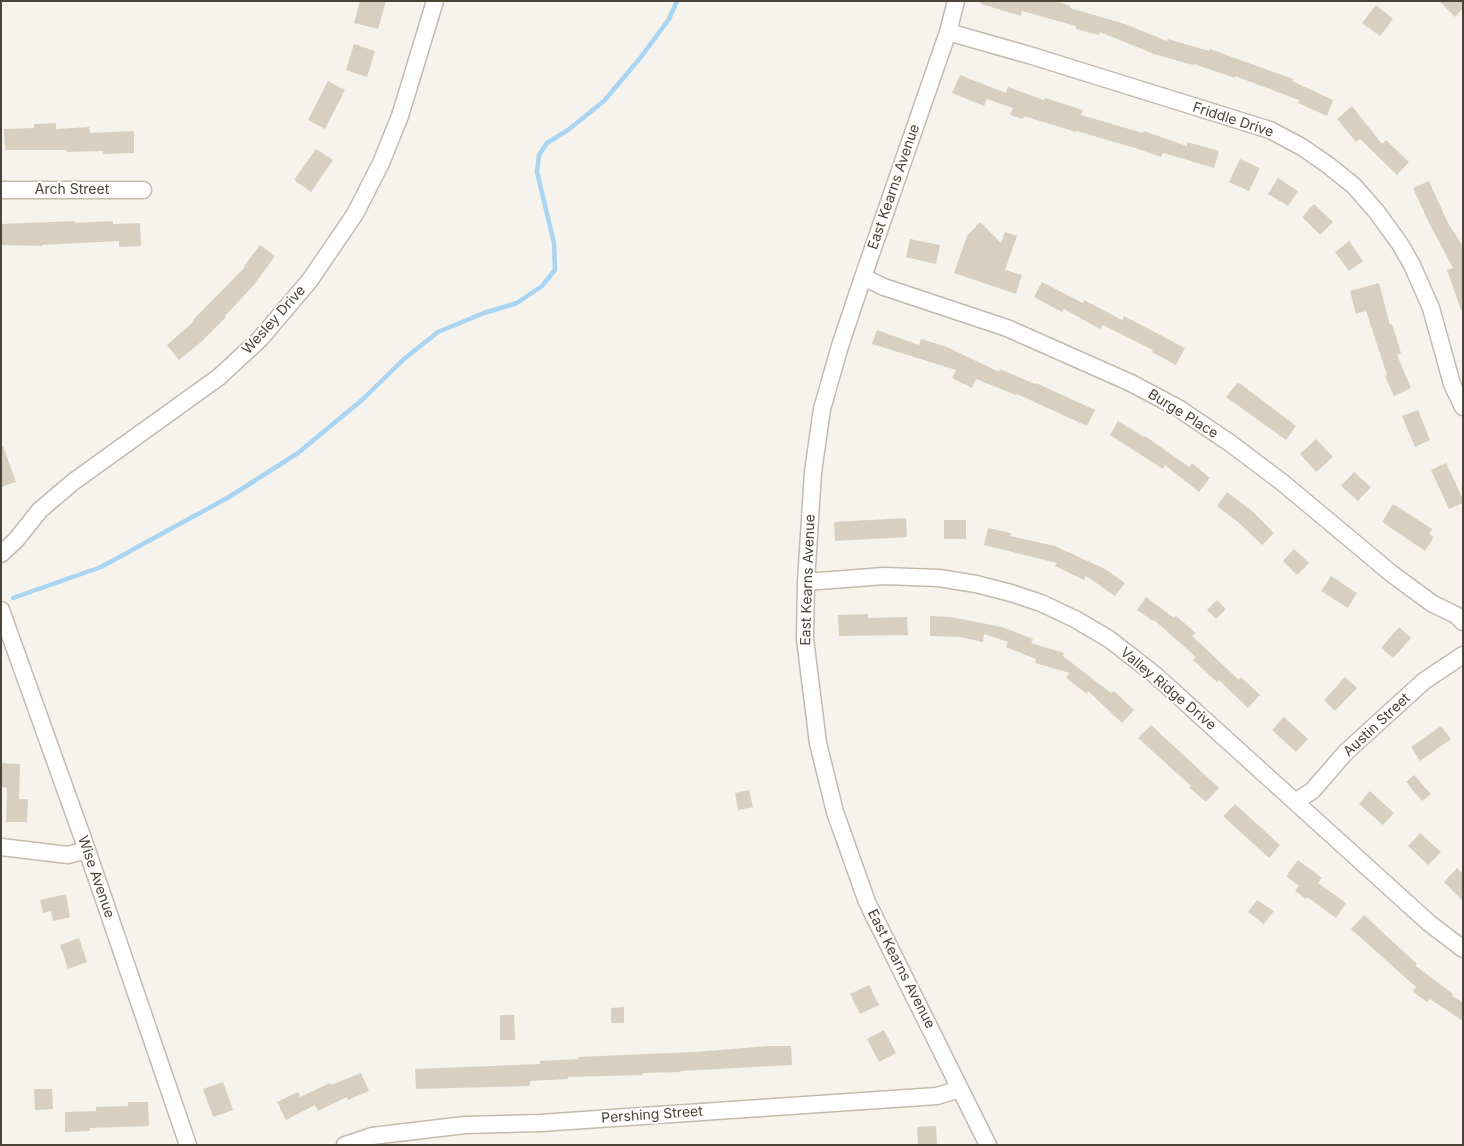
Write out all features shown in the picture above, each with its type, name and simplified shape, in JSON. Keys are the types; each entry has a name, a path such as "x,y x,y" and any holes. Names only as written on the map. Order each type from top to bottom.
{"street":[{"name":"Wesley Drive","path":"1,554 16,540 40,510 73,482 219,377 260,339 310,280 355,214 381,163 400,116 435,1"},
{"name":"East Kearns Avenue","path":"956,1 948,32 862,277 822,409 813,472 806,582 805,639 818,742 835,812 867,902 988,1145"},
{"name":"Friddle Drive","path":"948,32 1029,55 1270,130 1302,147 1328,165 1354,186 1376,211 1400,244 1431,308 1452,384 1463,407"},
{"name":"Arch Street","path":"1,190 143,190"},
{"name":"Burge Place","path":"862,277 884,287 1007,328 1131,382 1178,408 1230,443 1283,483 1392,574 1433,604 1456,615 1463,622"},
{"name":"Valley Ridge Drive","path":"806,582 884,576 939,578 976,584 1011,593 1075,619 1109,639 1154,674 1429,923 1463,949"},
{"name":"Wise Avenue","path":"1,610 88,850 188,1145"},
{"name":"Austin Street","path":"1296,801 1312,791 1346,752 1424,681 1463,654"},
{"path":"1,847 68,855 88,850"},
{"name":"Pershing Street","path":"345,1145 372,1136 418,1138 465,1125 540,1123 938,1096 960,1089"}],"building":[{"path":"360,1 386,1 378,29 354,23"},
{"path":"981,1 1056,1 1070,6 1070,8 1125,24 1167,41 1168,39 1209,51 1210,49 1293,79 1292,81 1333,100 1327,116 1298,103 1299,100 1235,76 1235,78 1194,64 1154,54 1100,32 1099,35 1076,29 1076,26 1022,11 1021,16 981,4"},
{"path":"1439,1 1463,1 1463,8 1455,17"},
{"path":"1376,5 1393,19 1380,36 1362,23"},
{"path":"354,44 375,51 367,77 346,70"},
{"path":"960,75 1006,93 1008,87 1044,100 1045,98 1083,110 1081,115 1143,133 1144,131 1187,146 1187,142 1219,151 1214,168 1163,153 1161,157 1024,116 1023,119 1010,115 1013,108 987,99 984,106 952,93"},
{"path":"328,81 345,90 325,129 308,120"},
{"path":"1352,106 1382,144 1386,140 1409,162 1397,175 1360,139 1356,142 1337,119"},
{"path":"56,123 56,129 89,127 90,133 134,131 134,153 103,154 103,151 5,150 4,129 34,128 34,124"},
{"path":"316,149 333,160 311,192 294,180"},
{"path":"1240,159 1260,168 1249,191 1229,182"},
{"path":"1278,178 1298,191 1288,206 1268,194"},
{"path":"1429,181 1447,221 1463,247 1463,309 1461,310 1447,270 1453,268 1413,188"},
{"path":"1314,204 1333,222 1320,235 1302,217"},
{"path":"75,221 75,223 113,221 113,224 140,223 141,246 119,247 119,241 42,246 1,245 1,224"},
{"path":"980,222 1001,243 1005,232 1017,236 1005,270 1022,275 1016,294 954,273 967,236"},
{"path":"910,239 940,245 936,264 906,257"},
{"path":"1349,241 1363,261 1349,271 1335,252"},
{"path":"260,245 275,256 253,286 226,317 201,342 179,360 167,345 194,321 245,267"},
{"path":"1042,282 1083,303 1084,300 1122,320 1124,316 1185,348 1176,365 1152,352 1153,350 1103,325 1100,329 1064,309 1062,312 1034,297"},
{"path":"1379,283 1390,325 1392,324 1401,353 1397,355 1411,388 1394,396 1385,376 1387,375 1366,311 1356,314 1350,291"},
{"path":"877,330 919,345 921,339 947,347 999,372 1000,369 1036,383 1095,410 1087,426 1017,394 976,379 972,388 952,378 956,370 872,344"},
{"path":"1238,382 1296,426 1286,440 1226,397"},
{"path":"1418,410 1430,440 1415,447 1402,416"},
{"path":"1118,421 1145,436 1189,467 1192,463 1210,478 1199,492 1165,465 1163,469 1110,435"},
{"path":"1316,439 1333,457 1316,472 1300,454"},
{"path":"1,446 3,446 16,482 1,487"},
{"path":"1446,463 1463,499 1463,503 1449,509 1431,470"},
{"path":"1354,472 1371,487 1358,501 1341,486"},
{"path":"1227,492 1252,511 1274,533 1262,545 1238,522 1217,506"},
{"path":"1393,504 1432,529 1429,534 1434,537 1425,551 1382,522"},
{"path":"906,518 907,537 835,541 834,522"},
{"path":"944,520 966,520 966,539 944,539"},
{"path":"988,528 1011,533 1010,536 1055,546 1107,570 1125,583 1115,596 1086,576 1084,580 1055,566 1057,563 984,545"},
{"path":"1294,549 1309,563 1297,575 1283,561"},
{"path":"1331,576 1357,593 1348,608 1321,591"},
{"path":"1146,597 1174,618 1176,616 1196,633 1192,636 1239,680 1241,677 1260,695 1248,708 1219,680 1217,682 1193,660 1196,657 1154,620 1137,610"},
{"path":"1217,600 1226,609 1216,619 1207,610"},
{"path":"868,614 868,618 907,617 908,635 839,636 838,615"},
{"path":"930,616 951,617 1002,627 1033,639 1031,643 1064,653 1063,656 1111,693 1114,691 1134,710 1122,723 1088,691 1087,694 1066,678 1070,673 1035,663 1036,659 1006,647 1008,642 984,634 983,642 960,637 930,636"},
{"path":"1399,627 1411,638 1393,658 1381,648"},
{"path":"1345,677 1357,688 1335,711 1324,700"},
{"path":"1284,717 1308,739 1296,752 1272,730"},
{"path":"1151,725 1219,788 1206,802 1138,738"},
{"path":"1441,726 1451,739 1420,761 1411,747"},
{"path":"1,763 20,764 19,799 28,799 27,822 6,822 7,788 1,787"},
{"path":"1414,775 1431,794 1422,801 1406,782"},
{"path":"749,790 753,807 738,810 735,793"},
{"path":"1370,791 1394,813 1383,825 1359,804"},
{"path":"1235,804 1280,845 1269,858 1223,816"},
{"path":"1420,833 1441,852 1428,865 1408,846"},
{"path":"1298,860 1322,878 1318,883 1346,903 1336,918 1307,897 1306,899 1295,891 1299,886 1286,876"},
{"path":"1457,868 1463,874 1463,901 1444,882"},
{"path":"66,894 70,917 53,921 51,911 43,913 40,900"},
{"path":"1257,900 1274,911 1264,924 1248,912"},
{"path":"1364,915 1417,964 1416,966 1453,994 1452,996 1463,1002 1463,1021 1430,999 1427,1002 1413,992 1416,987 1351,929"},
{"path":"79,938 87,962 68,969 60,945"},
{"path":"869,985 879,1005 860,1014 850,994"},
{"path":"624,1007 624,1023 611,1023 611,1008"},
{"path":"500,1015 514,1015 515,1040 500,1040"},
{"path":"884,1030 896,1053 879,1062 867,1039"},
{"path":"791,1046 792,1065 643,1073 643,1075 568,1077 568,1079 530,1081 530,1086 416,1089 415,1069 540,1064 540,1061 579,1059 578,1057 694,1052"},
{"path":"361,1073 369,1091 348,1100 347,1097 318,1111 315,1105 286,1120 277,1102 298,1092 300,1097 330,1083 331,1085"},
{"path":"223,1082 233,1110 213,1117 203,1089"},
{"path":"34,1089 52,1089 53,1109 35,1110"},
{"path":"128,1102 148,1102 149,1126 90,1128 90,1131 65,1132 65,1112 96,1111 96,1107 128,1106"},
{"path":"936,1126 937,1145 918,1145 917,1127"}],"waterway":[{"path":"13,598 101,567 229,497 298,453 362,400 404,359 438,332 484,313 517,303 542,286 555,270 554,243 537,172 539,155 547,143 568,130 604,101 641,57 669,19 677,1"}]}
